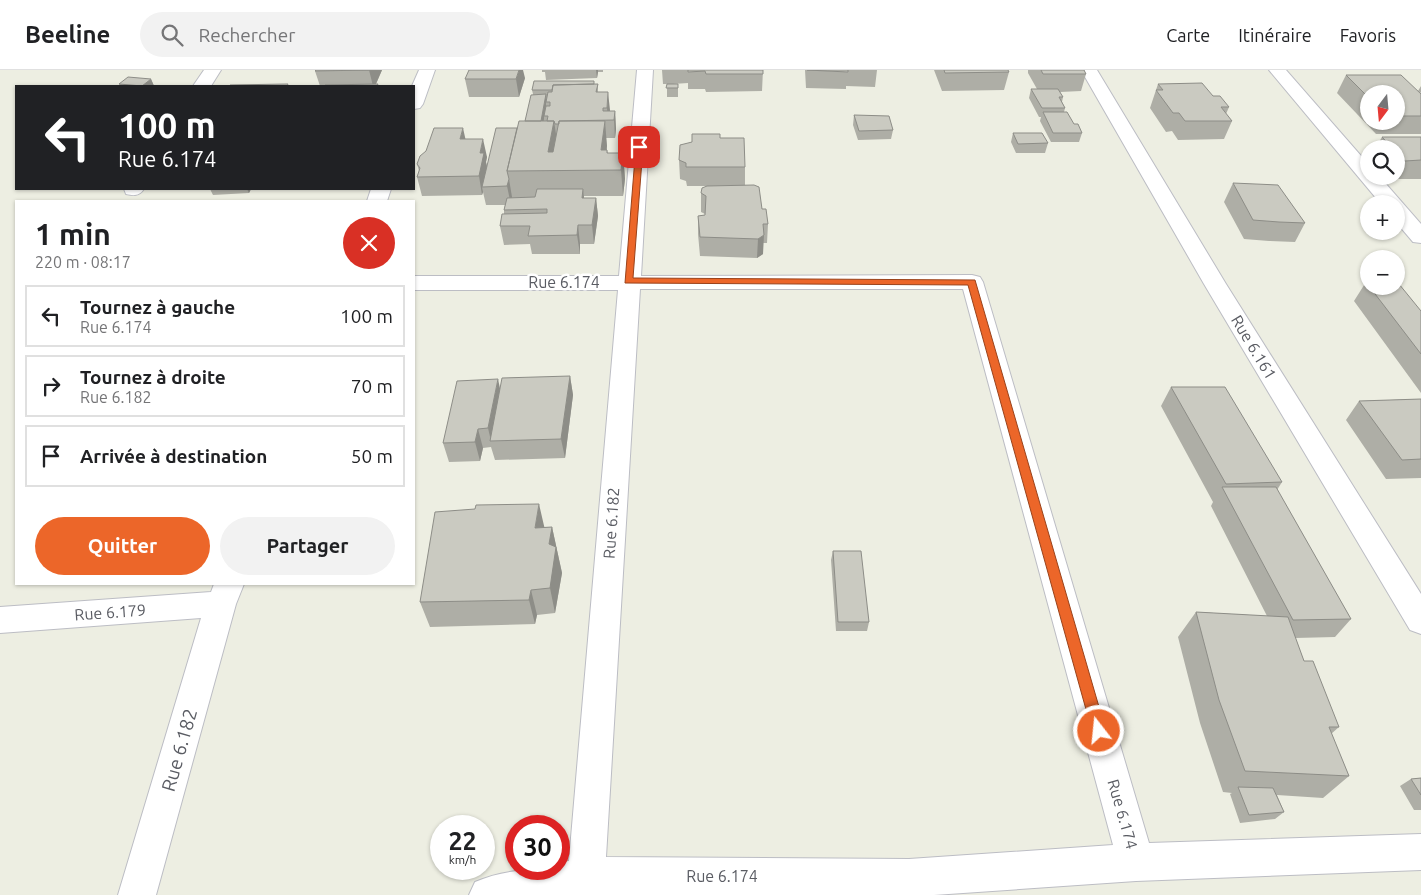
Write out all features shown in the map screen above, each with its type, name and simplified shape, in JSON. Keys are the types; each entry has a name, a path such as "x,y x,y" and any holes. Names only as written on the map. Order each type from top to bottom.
{"street":[{"path":"203,85 213,70"},
{"path":"415,101 427,70"},
{"name":"Rue 6.182","path":"586,876 644,70"},
{"name":"Rue 6.161","path":"1089,70 1215,284 1421,621"},
{"path":"1276,70 1384,195"},
{"path":"1405,219 1421,237"},
{"name":"Rue 6.174","path":"415,283 629,281 972,282 1136,862 910,886 586,876"},
{"name":"Rue 6.182","path":"137,895 225,594"},
{"name":"Rue 6.179","path":"0,620 225,594"},
{"path":"1136,862 1421,852"},
{"path":"488,895 586,876"}],"building":[{"path":"316,70 369,70 315,71"},
{"path":"469,70 519,70 516,79 465,79"},
{"path":"688,70 763,70 763,74 706,74 705,71 688,72"},
{"path":"807,70 848,70 848,72"},
{"path":"944,70 1008,70 1009,72 945,73"},
{"path":"1041,70 1084,70 1086,74 1043,74"},
{"path":"1346,75 1401,75 1421,94 1421,116 1405,116 1405,85 1360,85 1360,89"},
{"path":"128,77 151,79 143,85 119,84"},
{"path":"534,81 594,81 594,84 553,85 552,90 532,90"},
{"path":"1202,83 1213,96 1220,96 1229,107 1221,107 1232,121 1185,121 1179,113 1173,113 1156,90 1163,90 1158,84"},
{"path":"288,84 288,85 230,85"},
{"path":"378,84 378,85 325,85"},
{"path":"598,84 596,92 608,92 607,108 603,108 603,111 615,111 614,120 559,121 559,124 555,124 554,121 547,121 548,116 544,116 546,106 550,106 550,102 546,102 548,92 552,92 553,85"},
{"path":"667,84 678,84 678,88 666,88"},
{"path":"1031,89 1058,89 1063,97 1059,97 1065,108 1042,108"},
{"path":"546,94 541,121 525,121 531,95"},
{"path":"1043,112 1067,112 1074,124 1078,124 1082,133 1053,133"},
{"path":"854,115 889,116 893,130 859,131"},
{"path":"519,121 554,121 548,152 553,152 559,121 605,121 601,150 607,150 607,153 623,153 621,170 507,171"},
{"path":"434,128 463,128 460,139 483,139 480,153 484,153 479,176 417,177 420,168 417,164 420,156 426,151"},
{"path":"496,128 517,128 507,171 509,179 507,186 482,187"},
{"path":"1013,133 1042,133 1048,143 1018,144"},
{"path":"692,134 720,134 720,138 744,138 745,167 686,167 686,163 679,160 680,145 692,142"},
{"path":"1382,137 1421,137 1421,160 1405,161 1405,140 1385,140"},
{"path":"1233,183 1278,185 1305,223 1253,220"},
{"path":"754,185 759,187 762,209 766,209 768,224 763,224 764,235 758,239 700,237 698,216 705,215 706,196 701,193 702,188 707,186"},
{"path":"537,189 583,189 582,198 596,198 592,225 578,225 577,235 528,236 530,226 500,226 502,214 547,213 547,209 504,210 507,198 535,197"},
{"path":"1405,291 1421,311 1421,354 1376,295 1405,295"},
{"path":"570,376 561,439 490,441 502,378"},
{"path":"498,379 488,428 478,429 475,442 443,443 457,381"},
{"path":"1171,387 1225,387 1282,482 1226,484"},
{"path":"1421,399 1421,459 1402,460 1359,401"},
{"path":"1222,487 1276,487 1351,619 1293,620"},
{"path":"539,504 535,528 552,527 549,544 556,547 550,588 531,590 529,600 420,602 435,512 475,509 476,505"},
{"path":"833,551 861,551 869,622 838,622"},
{"path":"1196,612 1288,617 1304,661 1313,661 1339,727 1329,727 1349,776 1245,771 1219,700"},
{"path":"1421,778 1421,795 1411,779"},
{"path":"1238,787 1273,788 1284,812 1249,815"}],"route":[{"path":"639,147 629,281 972,282 1099,731"}]}
